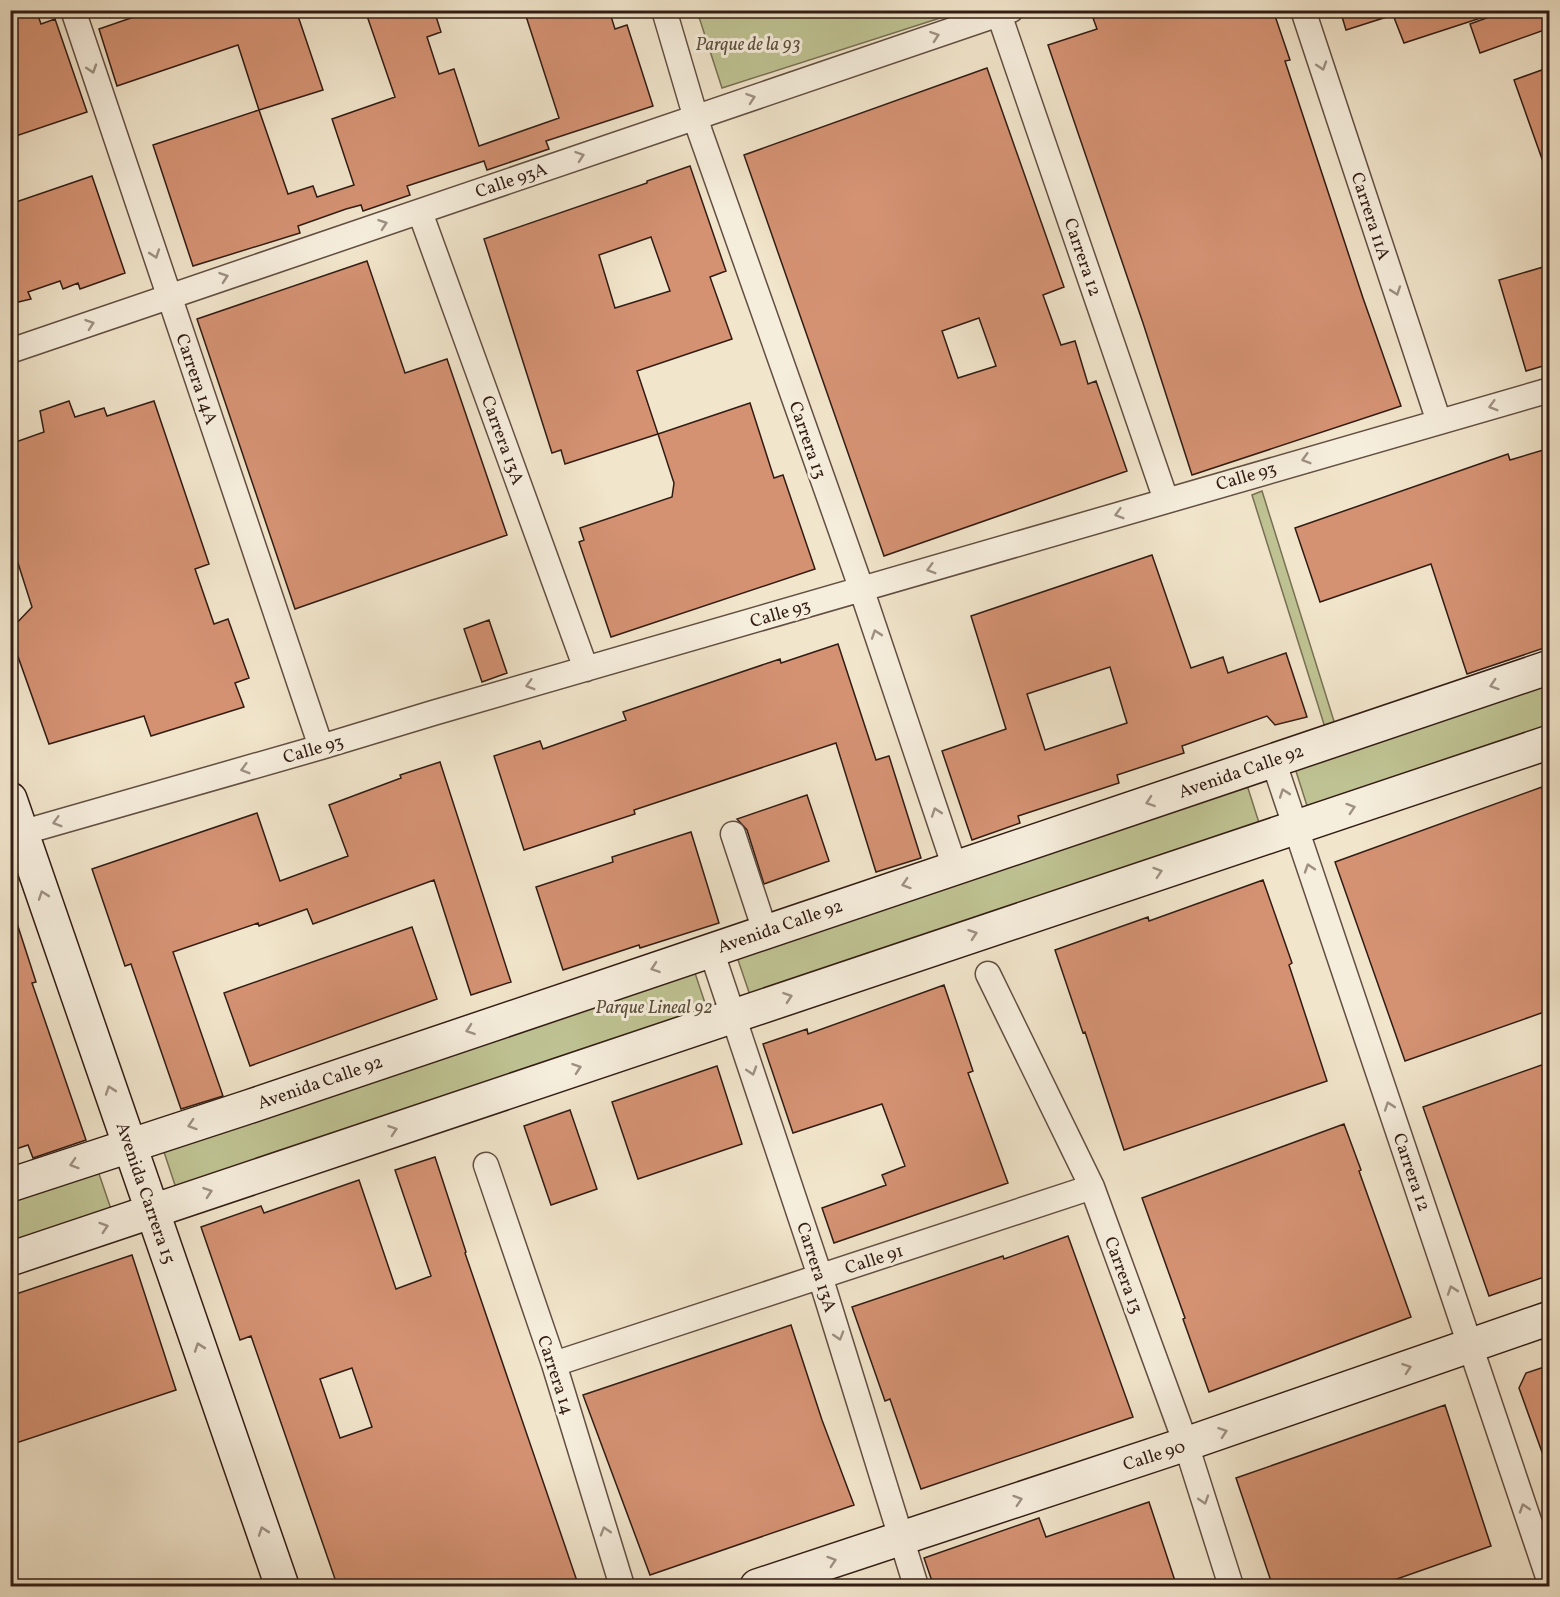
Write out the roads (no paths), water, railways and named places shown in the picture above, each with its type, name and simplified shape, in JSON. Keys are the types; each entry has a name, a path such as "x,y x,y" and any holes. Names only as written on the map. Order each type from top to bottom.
{"main road":[{"name":"Avenida Calle 92","path":"10,1185 1550,667"},
{"path":"10,1259 1550,742"},
{"name":"Avenida Carrera 15","path":"10,799 16,834 130,1145 282,1587"},
{"name":"Calle 90","path":"757,1587 1186,1444 1550,1318"}],"street":[{"name":"Carrera 13","path":"664,10 695,117 956,867"},
{"name":"Carrera 11A","path":"1303,10 1440,422"},
{"name":"Carrera 14A","path":"77,12 169,296 321,747"},
{"name":"Calle 93A","path":"10,351 1005,12"},
{"name":"Carrera 12","path":"1005,12 1166,500"},
{"name":"Carrera 13A","path":"420,212 586,669"},
{"name":"Calle 93","path":"16,834 1550,390"},
{"name":"Carrera 12","path":"1273,760 1550,1583"},
{"path":"733,834 765,931"},
{"name":"Carrera 13A","path":"711,950 820,1276 916,1587"},
{"name":"Carrera 13","path":"988,974 1092,1187 1186,1444 1231,1587"},
{"name":"Carrera 14","path":"486,1165 554,1364 622,1587"},
{"name":"Calle 91","path":"554,1364 1092,1187"}],"park label":[{"name":"Parque de la 93","path":"748,44"},
{"name":"Parque Lineal 92","path":"654,1007"}]}
